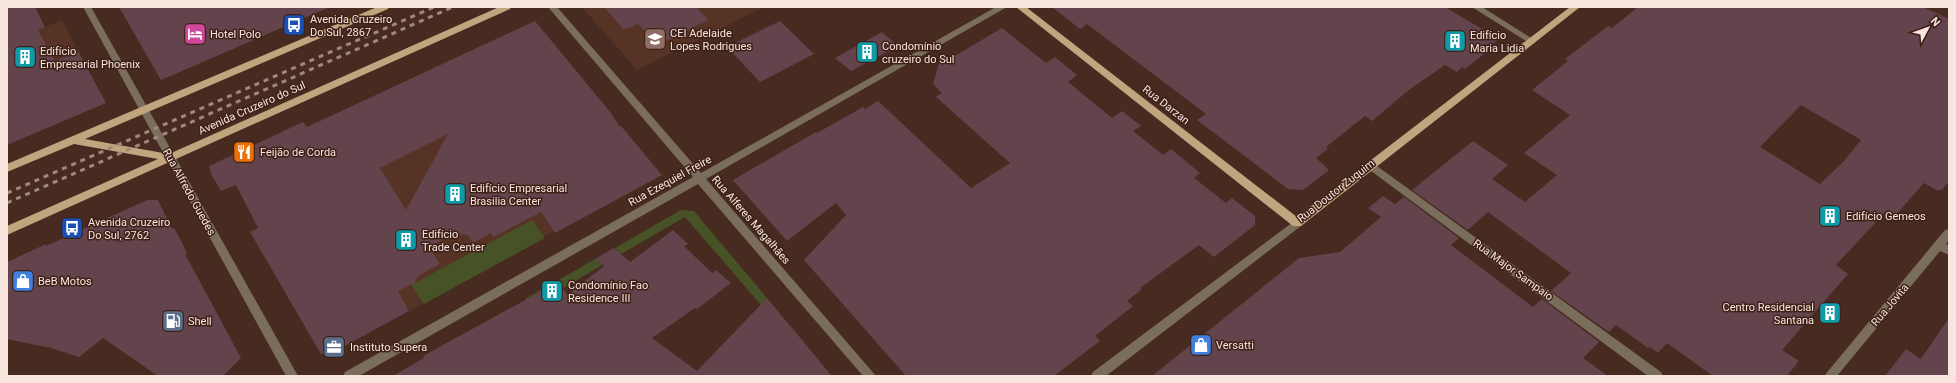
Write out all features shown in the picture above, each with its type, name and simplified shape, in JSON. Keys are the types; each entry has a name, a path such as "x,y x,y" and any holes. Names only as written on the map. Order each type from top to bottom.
{"main road":[{"path":"7,168 385,7"},
{"name":"Avenida Cruzeiro do Sul","path":"7,231 508,7"},
{"name":"Rua Darzan","path":"1020,7 1297,223"},
{"name":"Rua Doutor Zuquim","path":"1297,223 1576,7"},
{"path":"74,140 170,158"}],"street":[{"name":"Rua Alfredo Guedes","path":"87,7 292,376"},
{"name":"Rua Alferes Magalhães","path":"552,7 870,376"},
{"name":"Rua Ezequiel Freire","path":"349,376 1003,7"},
{"path":"1476,7 1532,41"},
{"name":"Rua Major Sampaio","path":"1370,165 1657,376"},
{"name":"Rua Doutor Zuquim","path":"1097,376 1297,223"},
{"name":"Rua Jovita","path":"1830,376 1944,248 1949,233"}],"shaded area":[{"name":"CEI Adelaide Lopes Rodrigues","path":"582,7 764,7 637,70"},
{"path":"62,20 78,51 7,81 7,43"},
{"path":"477,120 554,231 409,311 336,189"}],"green space":[{"path":"681,210 694,211 767,298 761,305 685,217 621,254 615,248"},
{"path":"532,220 545,238 424,304 411,285"},
{"path":"595,259 602,265 534,306 525,299"}],"building":[{"path":"7,7 35,7 45,27 38,30 55,61 78,51 106,103 7,145"},
{"path":"119,7 330,7 161,80"},
{"path":"604,7 696,7 708,20 658,45 638,24 624,30"},
{"path":"1052,7 1445,7 1499,39 1491,45 1493,47 1465,69 1462,67 1457,72 1445,65 1410,89 1372,121 1365,116 1326,147 1328,149 1316,158 1329,170 1303,190 1288,189 1197,120 1206,114 1087,24 1080,29"},
{"path":"1638,7 1923,7 1949,19 1949,181 1942,190 1936,190 1924,183 1896,215 1887,210 1836,265 1848,274 1782,350 1799,361 1787,376 1713,376 1667,343 1658,353 1650,347 1648,348 1616,325 1609,332 1551,291 1571,273 1488,212 1468,230 1412,190 1473,141 1508,165 1492,179 1525,202 1557,175 1524,153 1570,115 1532,90 1568,61 1565,59 1608,26 1612,28","holes":["1801,105 1861,140 1844,161 1820,184 1760,147"]},
{"path":"535,21 611,113 620,127 621,126 662,175 555,233 541,212 493,237 491,233 473,243 468,235 454,234 429,247 440,264 418,276 415,283 398,291 409,311 330,354 321,354 250,232 258,228 236,185 221,191 211,174 209,166 303,122 307,127","holes":["448,134 406,210 380,168"]},
{"path":"780,21 814,54 760,82 727,47"},
{"path":"1002,28 1046,63 1055,57 1077,75 1068,82 1112,118 1122,111 1141,126 1133,131 1163,155 1171,149 1200,173 1194,178 1226,203 1232,198 1255,216 1255,225 1214,257 1199,245 1140,288 1142,289 1127,301 1133,306 1095,336 1100,341 1054,376 906,376 804,260 846,215 836,203 787,241 733,180 816,132 817,133 863,107 865,109 878,101 971,188 1010,163 936,97 942,93 933,84 939,63 943,63"},
{"name":"Condomínio cruzeiro do Sul","path":"882,32 898,46 851,71 835,58"},
{"path":"1383,196 1395,204 1404,197 1459,238 1451,245 1533,307 1542,299 1599,342 1583,358 1608,376 1152,376 1299,258 1340,252 1381,217 1368,208"},
{"path":"147,200 158,200 172,229 174,228 180,239 187,253 185,254 241,358 223,376 158,376 103,338 79,357 51,348 7,339 7,262"},
{"path":"673,230 688,244 684,246 712,273 716,270 731,283 697,309 695,308 652,338 697,371 767,298 832,376 393,376 424,358 423,356 558,282 567,295 604,266 595,259 614,248 630,262"},
{"path":"1949,318 1949,376 1885,376 1906,349 1921,359"}],"railway":[{"path":"7,193 434,7"},
{"path":"7,203 453,7"}],"place":[{"name":"Avenida Cruzeiro Do Sul, 2867","path":"294,25"},
{"name":"Hotel Polo","path":"195,34"},
{"name":"CEI Adelaide Lopes Rodrigues","path":"655,39"},
{"name":"Edifício Maria Lidia","path":"1455,41"},
{"name":"Condomínio cruzeiro do Sul","path":"867,52"},
{"name":"Edifício Empresarial Phoenix","path":"25,57"},
{"name":"Feijão de Corda","path":"244,152"},
{"name":"Edifício Empresarial Brasilia Center","path":"455,194"},
{"name":"Edifício Gemeos","path":"1830,216"},
{"name":"Avenida Cruzeiro Do Sul, 2762","path":"72,228"},
{"name":"Edifício Trade Center","path":"406,240"},
{"name":"BeB Motos","path":"23,281"},
{"name":"Condomínio Fao Residence III","path":"552,291"},
{"name":"Centro Residencial Santana","path":"1830,313"},
{"name":"Shell","path":"173,321"},
{"name":"Versatti","path":"1201,345"},
{"name":"Instituto Supera","path":"334,347"}]}
